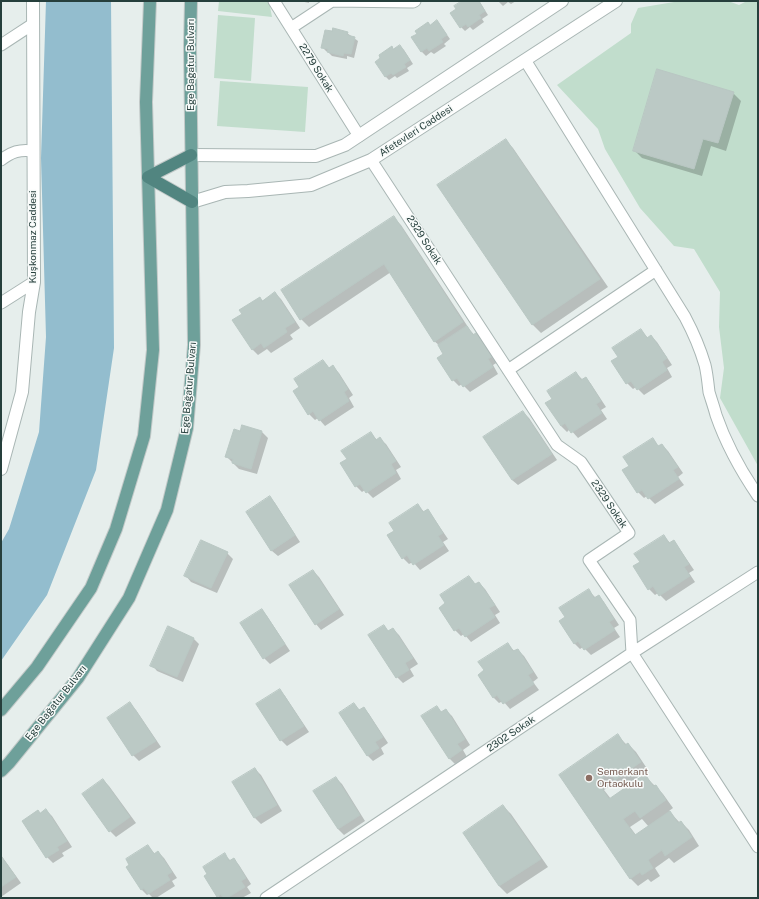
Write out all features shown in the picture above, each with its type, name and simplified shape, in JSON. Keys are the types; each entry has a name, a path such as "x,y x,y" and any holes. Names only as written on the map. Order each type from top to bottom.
{"highway":[{"path":"148,177 191,154"},
{"path":"148,177 192,202"}],"main road":[{"path":"1,710 37,667 91,588 116,529 144,436 153,350 146,102 150,1"},
{"name":"Ege Bağatur Bulvarı","path":"1,771 78,678 129,598 167,510 187,428 194,345 190,46 191,1"}],"street":[{"name":"Kuşkonmaz Caddesi","path":"1,469 4,440 22,392 29,312 34,282 33,1"},
{"name":"2279 Sokak","path":"274,1 359,136"},
{"path":"291,28 332,1 415,1"},
{"path":"191,154 316,156 345,145 561,1"},
{"name":"Afetevleri Caddesi","path":"192,202 225,192 311,185 371,160 616,1"},
{"path":"1,44 33,24"},
{"path":"525,60 694,333 705,364 716,415 725,438 735,459 758,496"},
{"path":"1,160 10,153 17,151 33,151"},
{"name":"2329 Sokak","path":"371,160 557,445 581,462 629,533 590,560 630,620 632,653 758,847"},
{"path":"508,370 656,270"},
{"path":"1,303 34,282"},
{"name":"2302 Sokak","path":"266,898 632,653 758,572"}],"green space":[{"path":"219,1 269,1 272,17 218,11"},
{"path":"680,1 728,1 739,5 747,1 758,1 758,466 720,398 724,368 719,327 720,292 694,249 674,246 640,208 605,149 598,129 557,85 631,33 631,24 638,8"},
{"path":"218,15 255,18 251,81 214,78"},
{"path":"220,81 308,87 305,132 217,126"}],"water":[{"path":"46,1 111,1 114,348 96,470 47,595 1,661 1,543 9,529 39,432 46,337 41,158"}],"building":[{"path":"462,1 479,1 485,11 479,15 481,18 468,27 466,24 460,28 450,13 456,9 454,6"},
{"path":"437,20 447,35 441,39 443,42 429,51 427,48 421,52 411,37 417,34 415,31 428,22 430,25"},
{"path":"333,28 348,32 347,35 355,37 351,54 344,53 343,56 327,52 328,49 321,48 325,30 332,31"},
{"path":"400,45 410,60 404,64 406,67 393,75 391,73 385,77 375,62 380,58 379,55 392,46 393,49"},
{"path":"657,69 734,92 718,143 703,139 694,169 633,151"},
{"path":"506,139 600,279 532,325 437,185"},
{"path":"394,216 463,322 434,342 384,264 300,320 281,290"},
{"path":"275,292 295,322 285,328 287,332 264,348 261,343 252,350 232,320 242,314 239,310 260,297 262,301"},
{"path":"467,326 473,335 477,332 493,356 488,359 493,367 463,387 457,378 452,381 437,358 443,354 438,345"},
{"path":"641,329 647,338 651,335 667,358 662,362 667,370 637,390 631,381 626,384 611,361 618,357 612,348"},
{"path":"323,360 329,368 333,365 348,389 344,392 349,401 319,421 313,411 308,415 293,391 299,387 294,379"},
{"path":"576,372 581,380 586,377 601,401 596,404 602,413 571,433 565,423 561,426 545,403 552,399 547,391"},
{"path":"523,411 552,454 512,480 483,437"},
{"path":"242,425 262,431 251,469 232,463 233,459 225,457 234,429 240,431"},
{"path":"371,432 376,440 380,437 396,461 391,464 396,473 366,493 360,484 355,487 340,463 347,459 341,451"},
{"path":"653,438 658,446 662,444 678,467 673,470 679,479 648,499 642,490 637,493 622,470 629,466 623,457"},
{"path":"270,496 295,535 271,551 246,512"},
{"path":"418,504 423,512 428,509 443,533 438,536 444,545 413,565 407,555 402,559 387,535 394,531 389,523"},
{"path":"664,535 669,543 674,540 689,564 684,567 690,576 659,596 653,586 648,590 633,566 640,562 634,554"},
{"path":"201,540 228,552 211,588 184,576"},
{"path":"313,570 339,609 315,625 289,585"},
{"path":"469,576 475,584 479,582 495,605 489,608 495,617 465,637 459,628 454,631 439,608 445,603 440,595"},
{"path":"589,589 594,598 599,595 614,619 609,622 615,630 584,650 578,641 574,644 559,621 565,617 559,608"},
{"path":"262,609 285,644 263,659 240,623"},
{"path":"384,625 388,631 393,628 413,658 405,663 409,670 396,678 368,635"},
{"path":"168,626 194,638 177,677 150,666"},
{"path":"508,643 513,651 518,649 533,672 528,675 534,684 503,704 497,695 493,698 478,675 484,670 478,662"},
{"path":"280,689 304,726 280,741 256,704"},
{"path":"130,702 156,741 132,756 107,718"},
{"path":"354,703 359,710 364,707 383,737 375,742 379,748 367,756 339,713"},
{"path":"437,706 441,712 446,709 465,739 457,744 462,750 449,759 421,716"},
{"path":"618,734 625,745 628,743 641,762 615,780 610,773 597,782 609,799 645,774 653,786 656,785 666,800 640,818 635,811 623,819 635,835 670,811 678,823 681,821 692,837 665,856 662,850 648,860 653,868 642,875 640,872 630,879 559,775"},
{"path":"255,768 277,805 254,818 232,782"},
{"path":"336,777 360,815 338,829 313,791"},
{"path":"103,779 130,817 109,832 82,794"},
{"path":"503,805 541,859 499,886 463,833"},
{"path":"46,809 67,841 57,847 59,850 46,858 22,821 38,810 40,813"},
{"path":"148,845 154,854 158,851 172,872 167,875 170,880 148,894 144,888 141,890 126,867 129,865 126,859"},
{"path":"225,853 229,861 234,858 246,878 241,881 245,887 227,898 223,898 221,894 217,897 204,876 207,874 203,867"},
{"path":"1,856 16,877 1,887"}],"place":[{"name":"Semerkant Ortaokulu","path":"589,778"}]}
